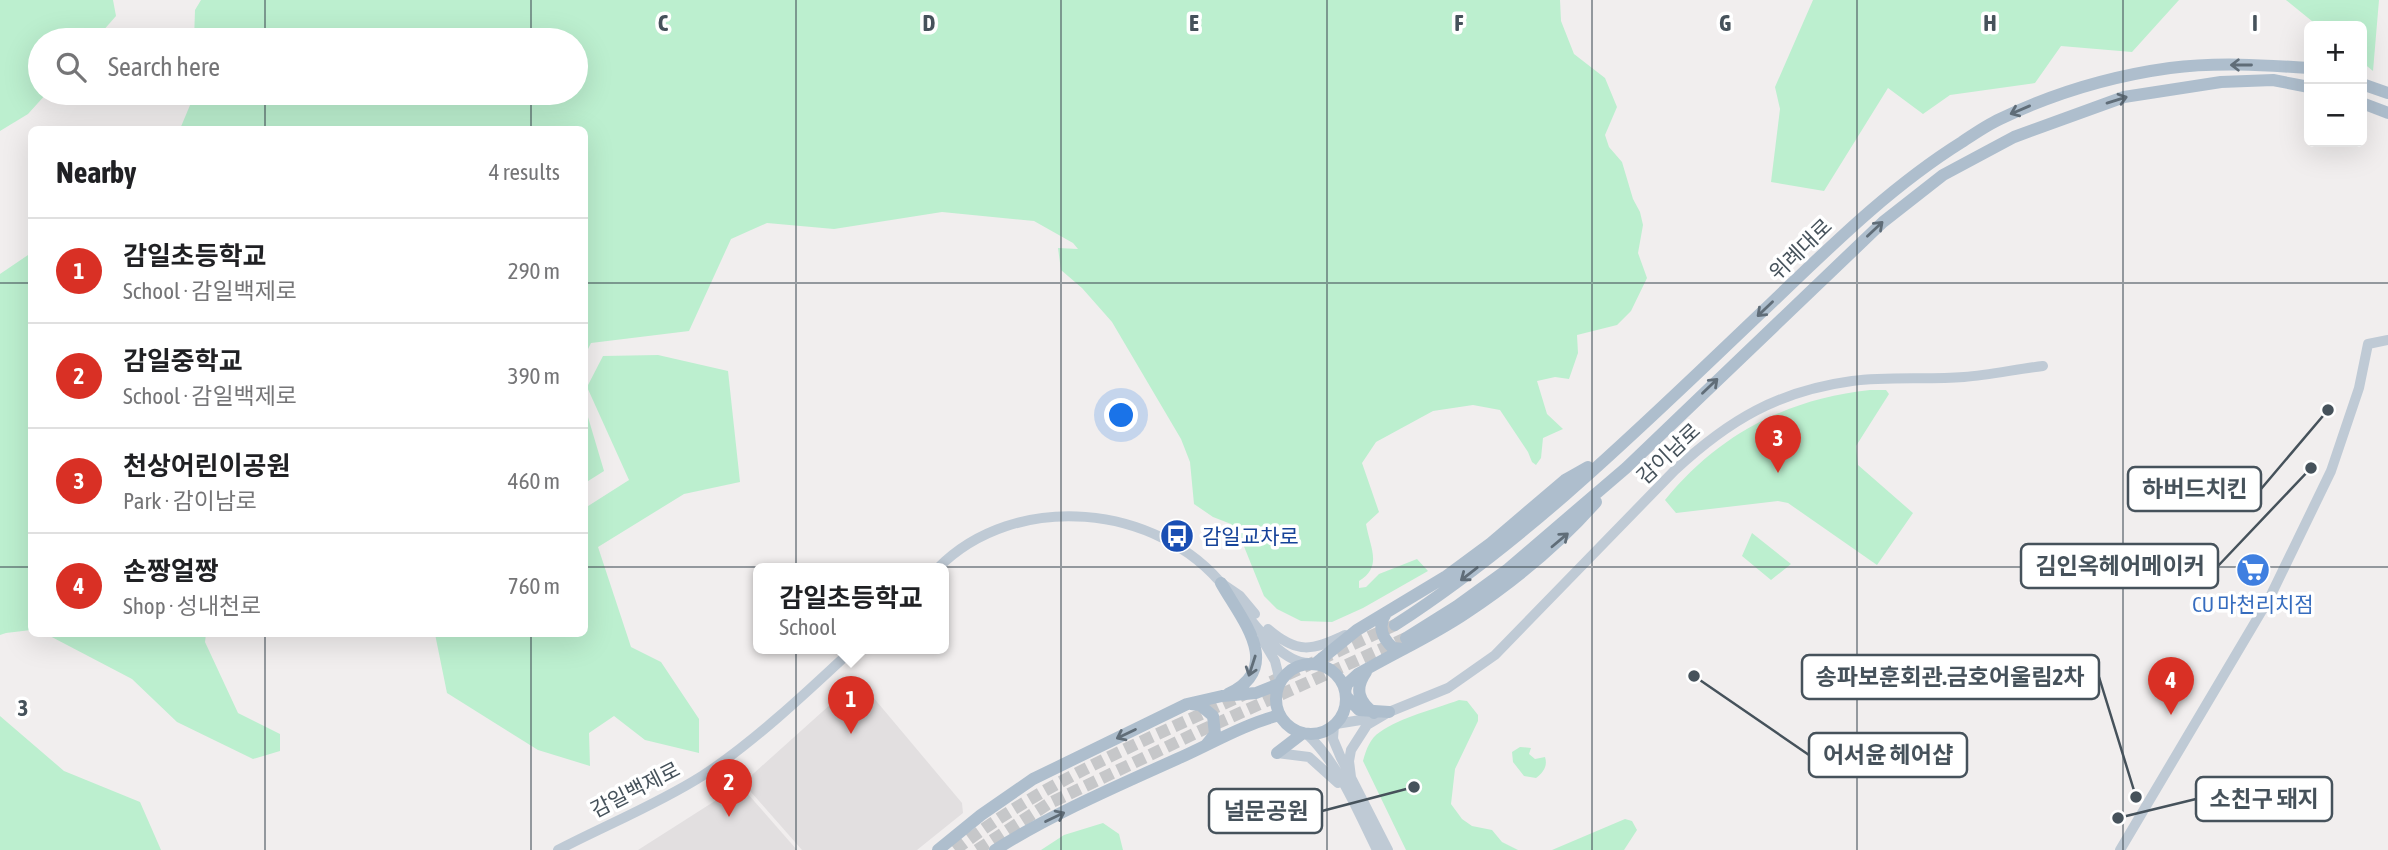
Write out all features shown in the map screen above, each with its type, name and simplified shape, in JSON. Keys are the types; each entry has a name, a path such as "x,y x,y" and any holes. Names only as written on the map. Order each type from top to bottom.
{"main road":[{"name":"위례대로","path":"1395,625 1448,591 1491,558 1616,452 1871,208 1934,160 1998,120 2060,95 2103,82 2171,68 2242,64 2304,68"},
{"name":"위례대로","path":"1345,693 1352,679 1405,644 1466,613 1549,550 1567,534 1626,467 1883,222 1944,175 2014,137 2124,97 2221,82 2273,80 2304,86"},
{"path":"2367,86 2388,93"},
{"path":"2367,105 2388,113"},
{"path":"2120,850 2275,587 2331,471 2358,388 2368,344 2388,340"},
{"name":"감이남로","path":"1389,712 1448,688 1495,655 1675,470 1700,447 1741,417 1784,397 1852,381 1966,377 2043,366"},
{"path":"938,850 1032,779 1187,704 1222,696 1256,693 1280,682 1292,669 1312,664 1357,630 1454,570 1491,543 1565,480 1616,452"},
{"path":"943,563 970,542 994,530 1046,516 1087,517 1119,522 1178,546 1240,596 1264,625 1289,643 1314,648 1357,630"},
{"path":"1221,583 1261,633 1294,661 1326,667 1336,674 1345,693 1359,710 1375,715"},
{"path":"1221,583 1255,641 1257,660 1245,683 1222,696"},
{"path":"1386,613 1381,625 1382,634 1393,648 1405,644"},
{"path":"1261,633 1280,672 1276,702 1280,715 1292,728 1304,733 1324,752 1377,850"},
{"name":"감일백제로","path":"558,850 703,775 777,717 847,654"},
{"path":"1375,715 1364,705 1358,688 1366,672 1380,662"},
{"path":"1345,693 1345,709 1335,724 1335,744 1388,850"},
{"path":"1187,704 1200,705 1213,716 1215,734 1205,746"},
{"path":"1278,753 1304,733 1321,732 1335,724 1389,712"},
{"path":"995,850 1041,823 1243,728 1280,715"},
{"path":"1351,777 1349,761 1355,741 1375,715"},
{"path":"1278,753 1309,757 1351,798"}],"shaded area":[{"path":"862,684 962,803 963,813 917,850 802,850 743,783 852,685"},
{"path":"740,785 797,850 638,850"}],"green space":[{"path":"0,0 113,0 116,16 106,28 28,28 28,105 36,105 28,114 0,131"},
{"path":"201,0 1560,0 1561,21 1574,54 1605,78 1617,107 1605,135 1609,147 1622,162 1633,199 1640,212 1643,225 1638,253 1647,278 1631,311 1617,325 1577,335 1578,353 1569,379 1555,377 1537,381 1547,414 1563,429 1543,438 1541,458 1536,465 1500,410 1473,405 1433,411 1376,442 1362,463 1379,512 1366,524 1373,563 1371,569 1359,581 1359,588 1366,587 1379,574 1417,559 1428,571 1363,608 1332,622 1301,621 1277,609 1264,596 1243,544 1231,524 1213,517 1194,504 1190,462 1181,439 1112,322 1082,288 1061,270 1058,248 1078,249 1073,243 1034,221 942,212 834,229 767,223 731,239 689,331 591,343 588,349 588,126 181,126 190,105 588,105 588,28 194,28 195,10"},
{"path":"1813,0 2179,0 2132,52 2061,46 2035,83 1950,95 1923,114 1888,88 1824,191 1771,182 1780,109 1775,87"},
{"path":"2286,0 2379,0 2373,71 2367,66 2367,21 2312,21"},
{"path":"28,255 28,630 0,635 0,274"},
{"path":"658,355 728,371 740,482 684,494 598,547 631,647 661,662 699,719 699,753 645,740 614,716 589,733 590,766 538,750 447,693 436,637 588,637 588,506 629,480 588,389 603,356"},
{"path":"1870,390 1886,390 1889,394 1856,446 1858,465 1913,513 1877,565 1788,503 1778,501 1676,513 1665,500 1708,456 1757,424 1783,411 1811,402"},
{"path":"588,417 604,471 588,481"},
{"path":"1752,533 1791,564 1771,580 1742,556"},
{"path":"52,637 206,637 205,642 238,713 280,734 280,751 253,759 177,722 132,679"},
{"path":"1459,700 1467,701 1478,715 1478,721 1455,769 1451,804 1462,819 1472,826 1492,830 1502,842 1518,850 1406,850 1363,761 1371,741 1380,732 1408,718"},
{"path":"0,716 64,771 140,802 161,850 0,850"},
{"path":"1520,747 1531,748 1529,754 1535,759 1545,757 1544,769 1536,778 1524,776 1513,762 1512,752"},
{"path":"1625,819 1632,821 1637,830 1624,850 1552,850"},
{"path":"1103,823 1119,834 1123,850 1041,850 1064,835"}],"tunnel":[{"path":"1271,682 1395,625"},
{"path":"977,850 1048,804 1200,731 1406,638"},
{"path":"955,850 1023,803 1059,783 1245,694"}],"place":[{"name":"하버드치킨","path":"2328,410"},
{"name":"김인옥헤어메이커","path":"2311,468"},
{"name":"천상어린이공원","path":"1778,473"},
{"name":"감일교차로","path":"1177,536"},
{"name":"CU 마천리치점","path":"2253,570"},
{"name":"어서윤 헤어샵","path":"1694,676"},
{"name":"손짱얼짱","path":"2171,715"},
{"name":"감일초등학교","path":"851,734"},
{"name":"널문공원","path":"1414,787"},
{"name":"송파보훈회관.금호어울림2차","path":"2136,797"},
{"name":"감일중학교","path":"729,817"},
{"name":"소친구 돼지","path":"2118,818"}]}
